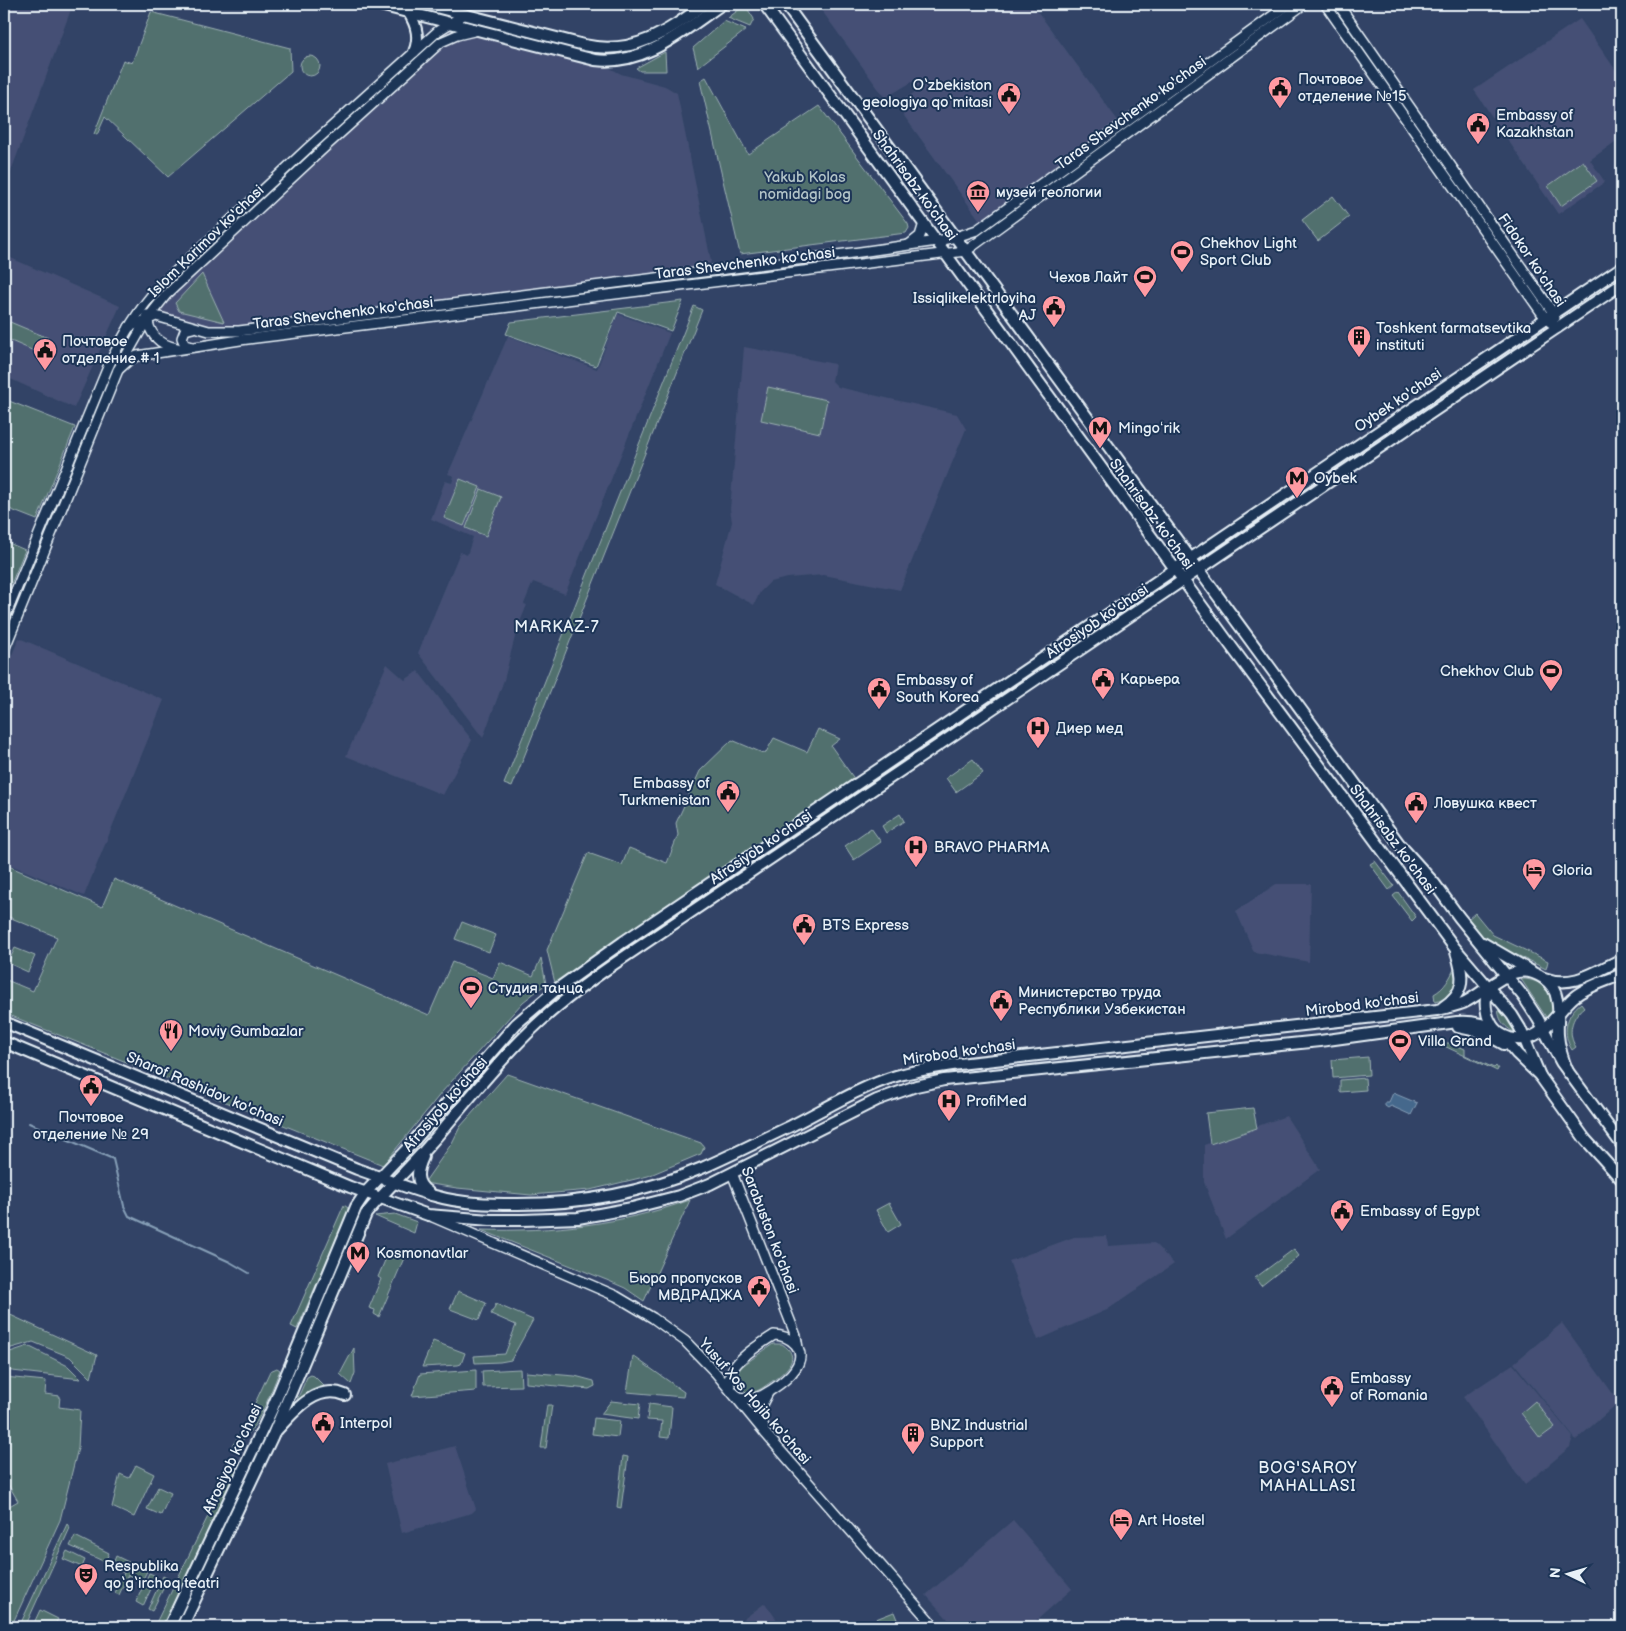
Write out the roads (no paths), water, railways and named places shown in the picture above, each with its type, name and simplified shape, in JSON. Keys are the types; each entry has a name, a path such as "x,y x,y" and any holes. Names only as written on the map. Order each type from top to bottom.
{"main road":[{"path":"376,4 595,60 619,60 641,54 662,45 722,4"},
{"path":"424,4 592,47 614,48 637,44 654,36 706,4"},
{"name":"Shahrisabz ko'chasi","path":"764,4 1182,581 1454,947 1512,1015 1525,1038 1540,1076"},
{"name":"Shahrisabz ko'chasi","path":"785,4 1400,845 1434,883 1528,1003 1553,1050 1622,1145"},
{"name":"Taras Shevchenko ko'chasi","path":"129,327 147,318 156,316 194,328 219,332 238,331 908,245 956,237 980,228 1289,4"},
{"name":"Taras Shevchenko ko'chasi","path":"118,370 129,360 137,356 312,330 966,251 1304,4"},
{"name":"Fidokor ko'chasi","path":"1325,4 1550,316"},
{"name":"Fidokor ko'chasi","path":"1338,4 1558,328"},
{"path":"444,9 449,22"},
{"path":"409,13 416,26 418,40 414,52"},
{"name":"Islom Karimov ko'chasi","path":"4,620 108,367 129,327 152,295 307,149 414,52 449,22 465,14"},
{"name":"Islom Karimov ko'chasi","path":"442,42 449,22"},
{"name":"Islom Karimov ko'chasi","path":"4,650 118,370 147,318 160,302 326,146 442,42 457,35 478,30"},
{"path":"908,245 920,236 924,223"},
{"name":"Oybek ko'chasi","path":"1191,558 1622,267"},
{"name":"Oybek ko'chasi","path":"1199,570 1622,284"},
{"path":"152,295 147,318 152,332 157,340 170,347 183,349"},
{"path":"160,302 161,312 167,319"},
{"path":"194,328 185,330 182,338 186,346 194,347"},
{"path":"38,536 48,540"},
{"name":"Afrosiyob ko'chasi","path":"182,1627 272,1437 356,1208 366,1192 405,1151 503,1038 557,989 623,942 1191,558"},
{"name":"Afrosiyob ko'chasi","path":"169,1627 300,1357 366,1214 431,1143 522,1038 591,980 1199,570"},
{"name":"Shahrisabz ko'chasi","path":"1480,941 1540,976"},
{"path":"1437,1010 1453,1000 1462,983 1462,969 1454,947"},
{"path":"1506,975 1522,972 1554,981 1572,982 1622,959"},
{"path":"1525,1038 1544,1030 1580,992 1622,974"},
{"name":"Mirobod ko'chasi","path":"395,1183 435,1196 470,1202 506,1204 590,1200 662,1183 703,1168 875,1084 914,1072 959,1064 1437,1010 1463,1003 1506,975"},
{"path":"1540,976 1550,984 1556,994 1558,1037 1568,1072"},
{"path":"1488,988 1487,1013 1492,1025 1517,1054 1540,1076 1585,1139 1622,1180"},
{"path":"1388,1017 1385,1025 1389,1031"},
{"name":"Sharof Rashidov ko'chasi","path":"4,1022 357,1169 395,1183"},
{"name":"Mirobod ko'chasi","path":"380,1197 428,1215 506,1220 553,1219 597,1215 679,1196 702,1187 877,1100 916,1086 961,1078 1320,1041 1471,1022 1488,1026 1517,1039 1525,1038"},
{"path":"1318,1024 1323,1032 1320,1041"},
{"name":"Mirobod ko'chasi","path":"1437,1025 1463,1027 1482,1032 1498,1040 1517,1054"},
{"path":"4,1042 350,1187 380,1197 380,1177"},
{"path":"431,1143 420,1165 418,1180 423,1189 435,1196"},
{"name":"Sarabuston ko'chasi","path":"726,1157 796,1336 799,1351"},
{"name":"Afrosiyob ko'chasi","path":"357,1169 361,1174 366,1192 366,1214"},
{"path":"350,1187 355,1196 356,1208"},
{"name":"Yusuf Xos Hojib ko'chasi","path":"428,1215 598,1287 624,1300 684,1341 705,1360 765,1433 935,1627"},
{"name":"Sarabuston ko'chasi","path":"774,1335 784,1326 786,1314"},
{"path":"774,1335 785,1336 796,1345 799,1351 796,1368 787,1378 768,1392 749,1400 741,1399 733,1394 730,1377 736,1366 774,1335"},
{"path":"272,1437 296,1411 316,1395 329,1391 345,1395"},
{"path":"765,1433 760,1412 768,1392"}],"waterway":[{"path":"29,1123 113,1159 124,1206 129,1216 230,1262 249,1273"}],"place":[{"name":"Почтовое отделение №15","path":"1280,109"},
{"name":"O‘zbekiston geologiya qo‘mitasi","path":"1009,115"},
{"name":"Embassy of Kazakhstan","path":"1478,145"},
{"name":"музей геологии","path":"978,213"},
{"name":"Chekhov Light Sport Club","path":"1182,273"},
{"name":"Чехов Лайт","path":"1145,298"},
{"name":"Issiqlikelektrloyiha AJ","path":"1054,328"},
{"name":"Toshkent farmatsevtika instituti","path":"1359,358"},
{"name":"Почтовое отделение # 1","path":"45,371"},
{"name":"Mingoʻrik","path":"1100,449"},
{"name":"Oybek","path":"1297,499"},
{"name":"Chekhov Club","path":"1551,692"},
{"name":"Карьера","path":"1103,700"},
{"name":"Embassy of South Korea","path":"879,710"},
{"name":"Диер мед","path":"1038,749"},
{"name":"Embassy of Turkmenistan","path":"728,813"},
{"name":"Ловушка квест","path":"1416,824"},
{"name":"BRAVO PHARMA","path":"916,868"},
{"name":"Gloria","path":"1534,891"},
{"name":"BTS Express","path":"804,946"},
{"name":"Студия танца","path":"471,1009"},
{"name":"Министерство труда Республики Узбекистан","path":"1001,1022"},
{"name":"Moviy Gumbazlar","path":"171,1052"},
{"name":"Villa Grand","path":"1400,1062"},
{"name":"Почтовое отделение № 29","path":"91,1107"},
{"name":"ProfiMed","path":"949,1122"},
{"name":"Embassy of Egypt","path":"1342,1232"},
{"name":"Kosmonavtlar","path":"358,1274"},
{"name":"Бюро пропусков МВДРАДЖА","path":"759,1308"},
{"name":"Embassy of Romania","path":"1332,1408"},
{"name":"Interpol","path":"323,1444"},
{"name":"BNZ Industrial Support","path":"913,1455"},
{"name":"Art Hostel","path":"1121,1541"},
{"name":"Respublika qo‘g‘irchoq teatri","path":"86,1596"}],"district":[{"name":"MARKAZ-7","path":"557,626"},
{"name":"BOG'SAROY MAHALLASI","path":"1308,1476"}],"park label":[{"name":"Yakub Kolas nomidagi bog","path":"805,186"}]}
